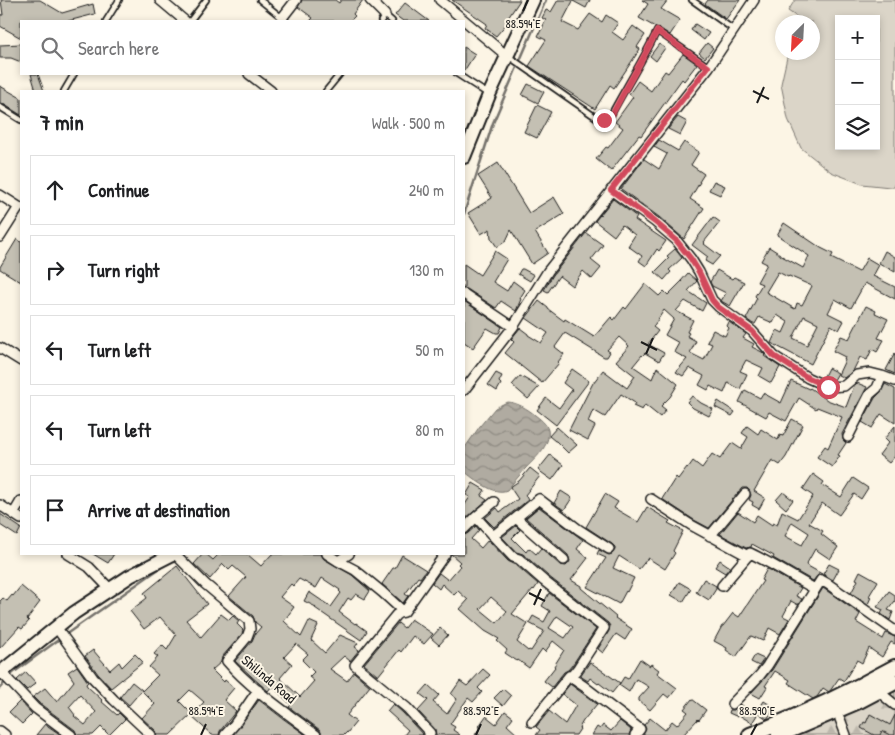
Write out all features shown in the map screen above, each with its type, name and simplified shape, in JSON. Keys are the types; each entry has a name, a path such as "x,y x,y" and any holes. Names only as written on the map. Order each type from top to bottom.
{"main road":[{"path":"750,735 854,690 895,667"},
{"path":"783,734 859,701 895,682"}],"street":[{"path":"160,0 184,20"},
{"path":"284,20 296,0"},
{"path":"370,0 386,19"},
{"path":"440,0 464,20"},
{"path":"465,155 489,95 533,0"},
{"path":"465,389 513,327 548,270 708,67 754,0"},
{"path":"465,21 507,56"},
{"path":"250,75 270,90"},
{"path":"611,190 676,240 699,272 712,300 718,307 752,331 774,356 808,378 828,387 844,386 857,375 870,373 895,382"},
{"path":"0,195 20,208 0,237"},
{"path":"465,295 513,327"},
{"path":"0,348 20,360"},
{"path":"848,437 870,394 877,388 882,376"},
{"path":"710,536 745,494"},
{"path":"493,536 539,499 609,550"},
{"path":"651,499 690,525 748,556"},
{"path":"465,528 494,502"},
{"path":"0,505 18,516"},
{"path":"476,517 513,557 604,628 578,668 570,678 569,676 532,722"},
{"path":"516,518 564,560"},
{"path":"722,586 750,553 770,562 815,589"},
{"path":"70,555 89,567 110,590"},
{"path":"71,735 35,708 0,672 74,613 130,576 172,555"},
{"name":"Shilinda Road","path":"175,555 205,584 249,621 250,629 247,637 227,661 258,690 316,735"},
{"path":"329,555 356,570 404,612"},
{"path":"338,561 347,555"},
{"path":"429,735 430,733 408,708 355,666 396,615 404,612 444,555"},
{"path":"732,704 767,666 821,580 895,631"},
{"path":"56,627 93,678 151,735"},
{"path":"570,678 586,687 640,729 635,735"},
{"path":"225,735 258,690"},
{"path":"878,691 895,704"},
{"path":"840,720 846,735"},
{"path":"0,731 5,735"}],"lane":[{"path":"107,20 119,0"},
{"path":"191,20 206,0"},
{"path":"260,0 284,20"},
{"path":"692,0 734,30"},
{"path":"507,56 597,118 604,120 612,115 657,31 708,67"},
{"path":"65,90 73,75"},
{"path":"327,90 339,75"},
{"path":"459,75 489,95"},
{"path":"0,107 20,119"}],"green space":[{"path":"795,0 895,0 895,187 862,184 831,172 801,148 788,119 781,84 786,60 820,60 820,15 794,15 788,11"},
{"path":"895,680 895,735 782,735"}],"water":[{"path":"507,402 522,406 539,418 548,430 547,441 541,452 507,490 502,491 496,491 484,486 465,472 465,448 495,408"}],"building":[{"path":"1,0 40,0 62,13 93,4 95,14 72,20 20,20 20,37 0,26 0,15 3,15"},
{"path":"302,0 335,0 339,3 341,0 363,0 351,20 311,20 313,18 298,7"},
{"path":"452,0 520,0 506,21 508,22 496,36 485,28 487,24"},
{"path":"558,0 590,0 586,8 573,1 562,22 578,30 590,14 602,22 606,15 618,23 612,32 623,40 633,26 645,35 637,47 640,49 614,88 610,85 595,109 529,66 546,40 538,36 546,20 542,18 546,10 551,12"},
{"path":"642,0 668,0 661,9 680,20 670,35 639,18 648,4"},
{"path":"708,0 740,0 726,19 705,4"},
{"path":"405,3 428,20 402,20 395,15"},
{"path":"695,24 709,33 704,40 691,30"},
{"path":"707,43 713,48 705,58 699,53"},
{"path":"20,44 20,62 11,58 0,58 0,45"},
{"path":"659,44 665,48 656,61 650,56"},
{"path":"465,48 475,54 465,69"},
{"path":"683,54 697,64 684,81 682,79 641,136 639,135 611,171 596,159 606,147 608,148 623,128 615,122 633,97 629,94 638,81 651,91 665,71 668,73"},
{"path":"31,75 38,75 44,90 36,90"},
{"path":"528,84 544,92 538,103 522,95"},
{"path":"0,86 20,97 20,114 0,102"},
{"path":"537,105 551,112 537,138 524,132"},
{"path":"678,117 687,122 680,135 668,129"},
{"path":"659,140 678,151 684,142 699,152 691,165 704,174 690,199 704,208 684,239 659,217 621,189 644,159 659,169 667,154 654,147"},
{"path":"498,163 529,213 554,197 564,214 535,232 548,253 532,264 511,230 506,241 497,247 491,238 490,229 481,234 468,213 492,198 478,176"},
{"path":"714,181 725,186 720,195 709,190"},
{"path":"613,199 637,217 635,220 666,241 659,251 657,249 646,266 639,261 642,256 628,246 635,235 622,225 614,236 595,221"},
{"path":"713,217 720,222 704,242 704,244 720,256 712,265 705,261 708,257 692,245"},
{"path":"784,223 833,254 831,258 859,272 867,258 879,265 873,276 895,287 895,299 865,283 851,308 835,299 828,313 844,321 839,330 831,325 811,364 771,343 777,330 783,333 788,322 777,315 773,323 759,317 755,324 753,324 746,319 762,284 757,282 767,264 761,261 769,247 803,268 809,256 777,235","holes":["778,272 812,286 802,305 797,303 795,309 766,292","804,316 818,323 807,345 793,338"]},
{"path":"586,233 603,245 591,260 601,268 592,279 583,271 572,286 559,276 548,292 544,290 553,275"},
{"path":"17,239 20,241 20,281 0,269"},
{"path":"675,249 682,258 669,270 671,272 664,280 655,272"},
{"path":"495,251 507,259 493,282 507,291 513,281 525,290 516,311 501,301 496,308 465,288 465,265 480,275"},
{"path":"885,251 895,257 895,272 879,263"},
{"path":"521,269 534,275 530,281 518,274"},
{"path":"717,270 732,279 734,277 744,282 730,306 721,301 726,293 712,286 710,282"},
{"path":"688,273 697,281 688,291 706,303 702,311 685,301 676,311 693,320 687,336 696,341 690,353 704,360 712,344 707,342 713,330 725,336 729,328 727,326 729,322 746,334 743,338 754,344 752,347 762,352 764,356 780,367 771,383 759,376 763,368 746,360 740,371 747,374 740,389 728,383 724,393 710,386 708,390 699,385 704,376 689,368 683,376 676,372 687,359 674,352 679,343 665,335 674,319 664,310 653,327 658,331 648,344 664,353 659,361 645,353 633,366 652,379 657,367 678,384 670,397 661,406 666,410 660,417 645,405 642,410 633,406 635,403 621,394 605,417 593,410 588,422 595,426 588,440 569,430 593,383 603,370 627,388 635,376 616,361 629,346 619,337 607,350 610,352 607,357 604,357 565,333 555,347 564,354 542,383 505,353 514,342 511,339 520,328 541,343 548,333 526,318 539,301 564,321 565,319 594,337 611,317 614,320 624,307 626,309 645,284 659,296 664,291 668,295"},
{"path":"465,302 502,327 499,333 487,328 473,348 465,343"},
{"path":"866,306 888,319 878,338 884,340 877,352 872,349 867,360 860,357 853,371 844,378 838,375 845,357 833,351 841,336 849,339"},
{"path":"895,353 895,374 886,370"},
{"path":"828,368 838,373 834,380 829,381 823,378"},
{"path":"572,369 589,381 556,425 537,410 546,398 559,408 572,390 563,383"},
{"path":"496,373 502,376 499,382 501,384 497,391 488,385"},
{"path":"520,376 539,387 528,399 512,385"},
{"path":"791,381 810,388 827,400 846,407 857,383 867,387 842,434 843,440 846,443 832,467 817,457 825,446 828,448 842,417 817,407 816,409 799,398 786,421 769,412 766,417 739,402 745,390 760,398 763,393 781,403"},
{"path":"885,384 895,389 895,423 881,414 872,428 862,422"},
{"path":"692,396 713,409 709,416 693,408 687,402"},
{"path":"718,401 735,412 732,416 715,407"},
{"path":"792,419 803,425 786,457 780,465 772,460 754,491 765,498 759,509 752,505 753,502 749,500 751,495 749,490 742,488 709,528 662,499 676,477 678,479 693,461 702,468 712,454 720,459 732,443 741,449 748,437 742,433 747,426 758,434 761,429 778,440 780,435 783,436"},
{"path":"895,426 895,456 889,463 879,455 888,443 884,439"},
{"path":"557,427 577,445 568,453 549,436"},
{"path":"550,455 563,465 552,480 538,470"},
{"path":"530,468 540,476 525,495 528,500 494,527 485,518 497,508 500,512 518,499 510,487 519,481"},
{"path":"813,474 824,482 822,485 841,497 853,478 868,488 861,499 854,494 839,515 822,503 809,523 823,531 821,534 838,547 830,559 815,549 806,565 822,574 818,575 813,581 752,544 751,547 746,548 720,534 738,512 753,522 757,515 772,525 773,523 777,525 782,511 798,519 813,496 803,489","holes":["792,522 809,533 802,545 785,536"]},
{"path":"473,483 485,490 481,496 487,500 465,519 465,504 470,497 466,495"},
{"path":"561,491 572,498 564,510 554,503"},
{"path":"783,492 793,500 786,509 776,500"},
{"path":"605,494 618,502 614,508 638,522 647,507 670,521 668,523 683,531 673,551 675,553 665,569 648,558 639,569 619,556 613,568 634,578 619,604 587,587 606,558 597,554 599,550 609,555 615,550 612,544 586,527"},
{"path":"539,507 583,540 577,549 588,558 571,580 581,586 615,618 632,629 625,640 616,634 603,653 598,649 609,631 610,626 608,623 523,554 516,552 502,537 516,526 520,530 512,538 526,552 529,548 536,554 541,548 560,565 566,566 570,561 568,555 526,518"},
{"path":"0,514 20,527 20,530 17,536 0,525"},
{"path":"476,526 479,530 471,539 481,548 488,540 508,561 516,565 538,584 512,614 528,624 517,642 528,651 531,651 544,631 529,623 533,616 544,622 550,611 542,606 549,593 596,629 573,664 552,687 544,681 555,667 564,650 553,641 545,652 542,649 529,668 505,653 507,650 497,641 499,639 485,631 460,609 468,600 458,591 454,595 442,584 439,589 432,583 439,573 448,580 460,566 458,564 460,562 452,555 465,555 465,534","holes":["491,597 507,611 497,623 480,609","557,616 573,627 565,638 549,628"]},
{"path":"95,555 113,555 108,563"},
{"path":"202,555 207,555 213,560 218,555 248,555 261,566 271,555 322,555 324,559 352,575 370,591 365,599 356,594 351,600 348,598 339,612 367,631 361,640 316,607 304,601 309,592 331,607 341,593 340,590 322,578 316,588 299,579 293,586 291,584 280,597 294,607 284,621 301,637 309,621 318,625 311,640 325,653 340,635 358,643 355,647 359,650 350,661 344,656 330,669 347,681 354,672 370,686 347,715 356,722 347,733 344,735 322,735 320,730 289,707 291,705 272,686 268,691 235,661 261,627 255,622 253,616 229,596 246,577 233,566 229,570 223,564 210,579 194,564","holes":["296,644 308,654 302,660 314,672 309,677 314,681 300,697 280,678 292,664 284,657"]},
{"path":"402,555 426,570 405,594 408,596 403,603 382,584 393,568 395,568"},
{"path":"720,560 730,567 725,573 715,567"},
{"path":"829,564 839,569 833,580 823,574"},
{"path":"177,566 207,604 186,620 201,637 221,614 229,620 233,616 239,621 237,624 243,630 242,634 222,657 221,662 212,670 224,682 225,680 234,688 224,700 236,711 219,735 212,735 191,716 204,702 190,690 179,701 192,714 170,735 157,735 155,730 142,718 155,704 142,691 158,675 149,667 158,657 154,654 162,645 167,650 176,635 160,617 144,629 130,611 147,598 144,593"},
{"path":"767,569 801,588 796,596 802,599 798,605 791,601 783,616 789,619 780,634 769,628 763,641 751,636 736,657 726,650 727,648 714,641 722,626 733,613 739,617 763,581 761,580"},
{"path":"860,571 878,581 869,596 871,597 868,604 851,593 858,580 856,579"},
{"path":"704,579 716,586 709,600 696,592"},
{"path":"679,582 691,589 683,602 671,595"},
{"path":"21,586 40,602 27,619 29,621 22,629 19,627 0,648 0,601 3,598 7,601"},
{"path":"823,588 860,614 856,622 883,639 886,633 895,637 895,644 891,642 882,657 869,648 862,663 857,660 844,681 839,678 829,692 823,688 817,697 813,699 788,683 790,680 775,671 760,698 751,693 772,670"},
{"path":"889,591 895,595 895,601 888,610 893,612 890,620 881,614 883,610 877,607"},
{"path":"411,619 433,634 424,644 413,636 401,652 399,650 378,676 364,664 398,623 404,628"},
{"path":"440,628 448,635 439,645 431,638"},
{"path":"93,650 110,670 119,662 122,667 135,654 143,662 111,688 85,656"},
{"path":"755,655 764,659 759,666 751,662"},
{"path":"640,659 659,670 657,673 677,688 669,698 664,694 650,710 639,701 639,698 649,687 636,679 629,692 619,685 624,677 628,679"},
{"path":"590,662 620,683 612,693 590,678 588,681 580,676"},
{"path":"77,666 88,682 87,686 117,715 119,713 125,719 109,735 101,727 93,735 77,735 75,730 33,697 45,688 57,702 74,681 68,672","holes":["80,695 96,712 85,725 74,716 69,707"]},
{"path":"483,669 490,675 478,688 482,692 473,702 468,698 450,724 455,727 453,730 460,735 436,735 435,729 418,711 428,700 420,694 428,685 439,695 433,702 447,714 457,699 451,694 460,681 467,686"},
{"path":"26,672 36,683 27,690 17,680"},
{"path":"132,682 142,690 129,705 120,697"},
{"path":"570,684 597,704 583,721 576,735 536,735 540,730 536,727 549,711 565,724 576,705 562,694"},
{"path":"503,689 511,696 503,706 494,698"},
{"path":"692,699 706,710 699,720 683,735 643,735 646,729 644,725 650,718 665,730 672,721 677,725 688,712 684,709"},
{"path":"259,700 281,717 306,735 233,735"},
{"path":"20,701 32,714 22,724 9,712"},
{"path":"764,701 775,708 767,719 757,712"},
{"path":"393,704 423,735 404,735 408,730 387,711"},
{"path":"740,704 757,715 752,723 739,715 738,717 729,713 730,710 734,710"},
{"path":"505,711 513,717 507,725 518,735 475,735 486,716 496,724"},
{"path":"870,714 890,725 895,715 895,735 882,731 880,735 874,735 861,728 864,722 866,723"},
{"path":"620,721 631,730 629,735 592,735 597,727 600,729 603,725 611,731"},
{"path":"45,724 61,735 36,735"}],"waterway":[{"path":"465,211 493,123 546,0"},
{"path":"65,635 163,566"},
{"path":"9,677 61,638"},
{"path":"0,688 6,681"}],"route":[{"path":"604,120 612,115 657,31 708,67 611,190 676,240 691,259 712,300 718,307 752,331 774,356 808,378 828,387"}]}
